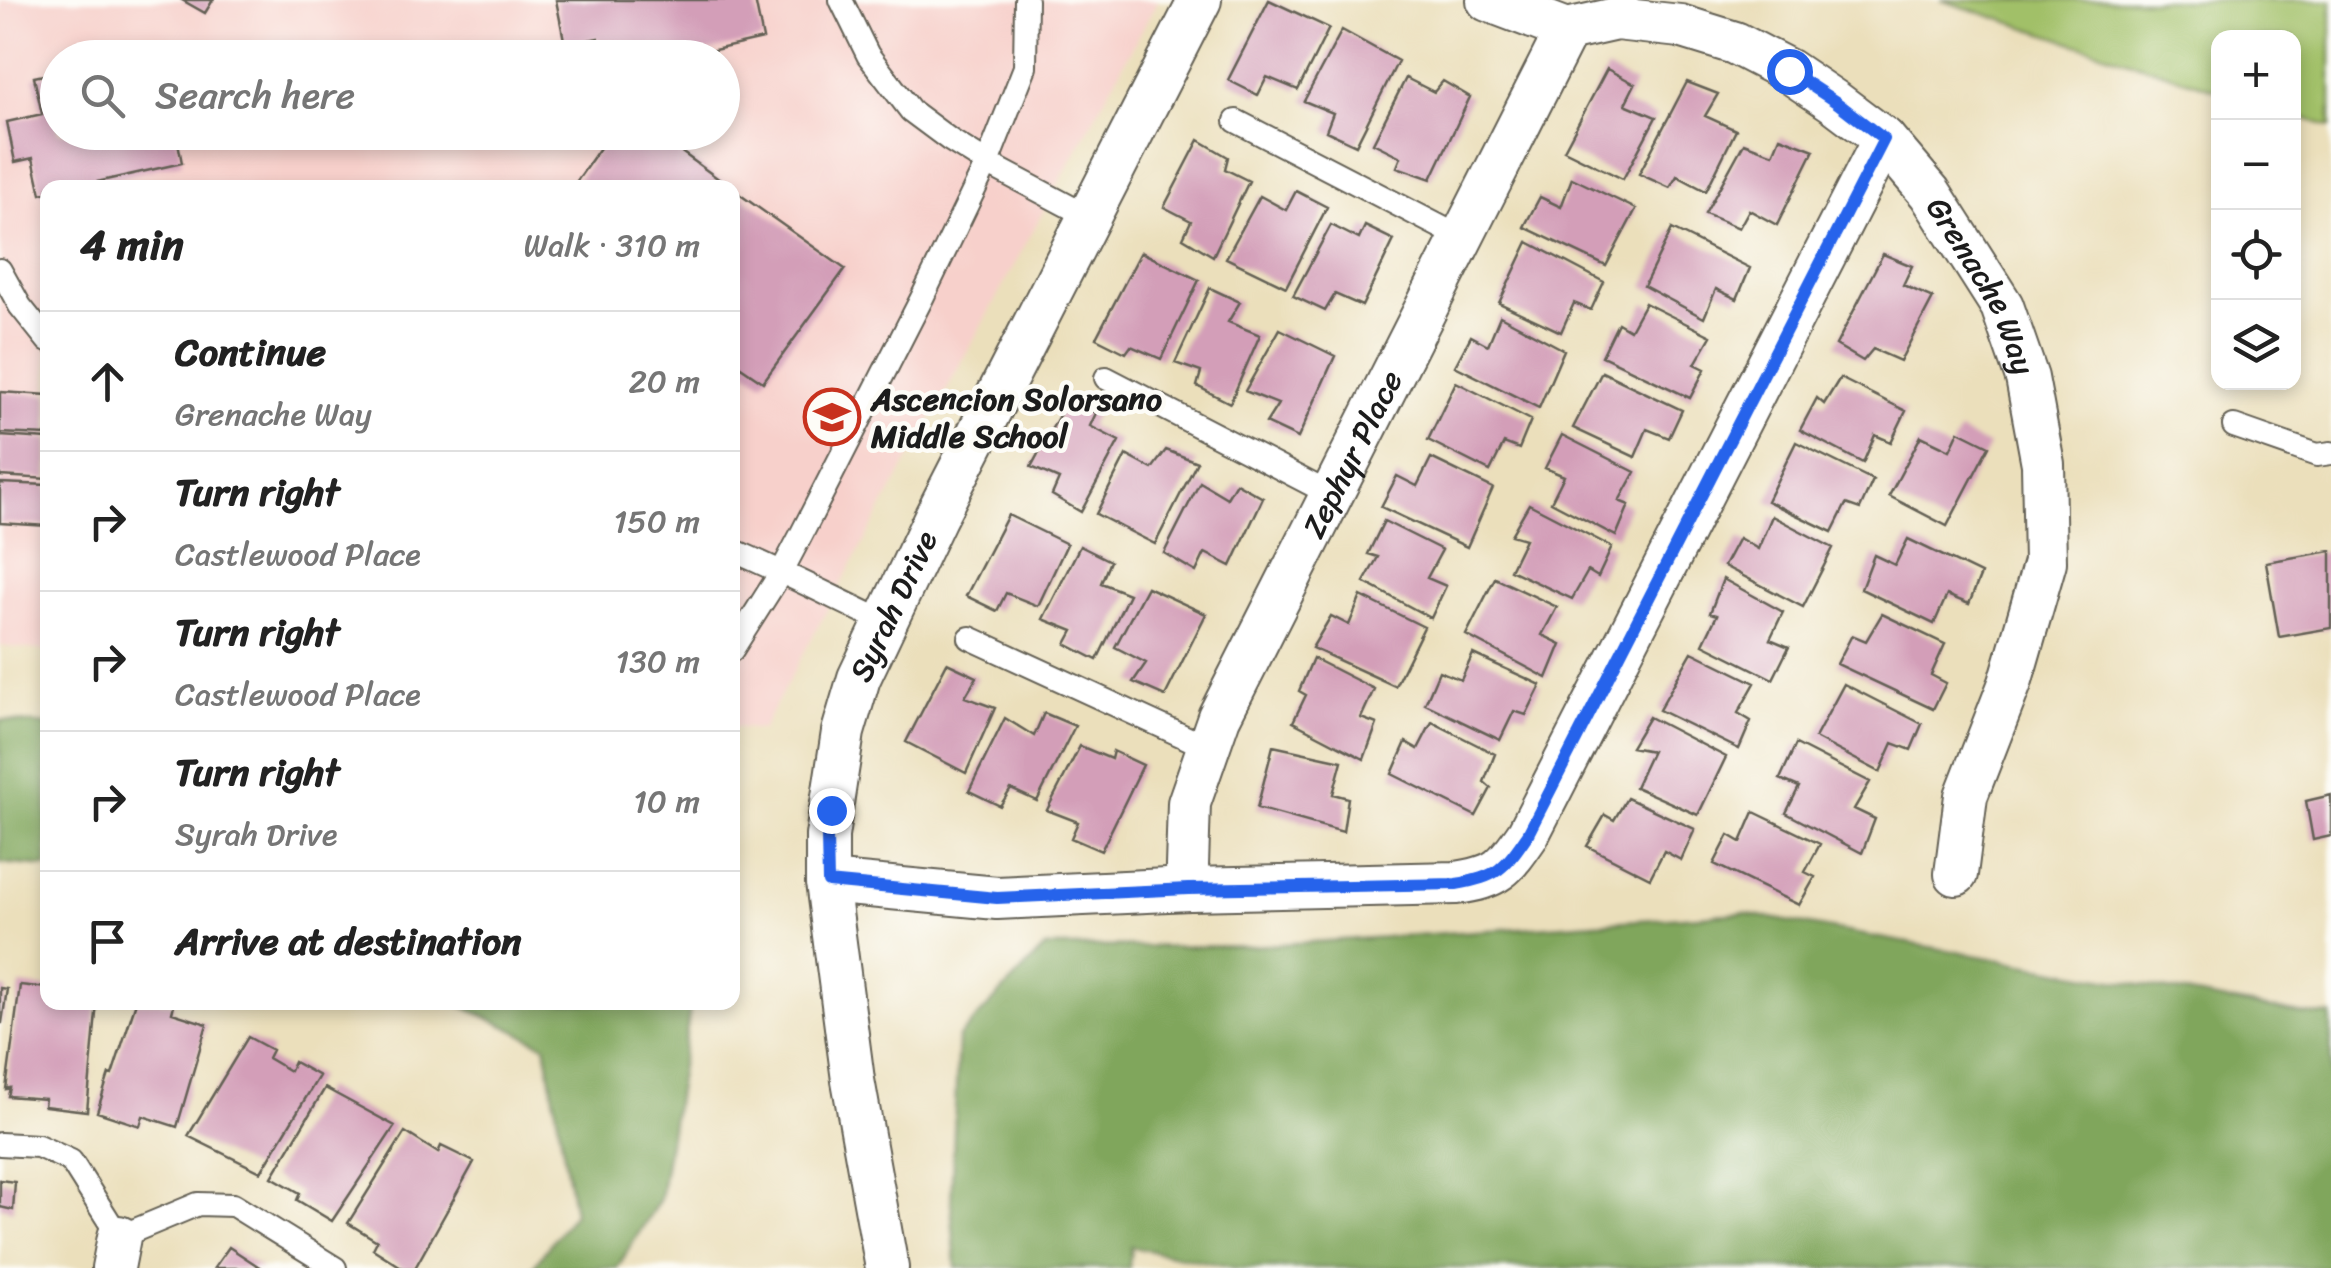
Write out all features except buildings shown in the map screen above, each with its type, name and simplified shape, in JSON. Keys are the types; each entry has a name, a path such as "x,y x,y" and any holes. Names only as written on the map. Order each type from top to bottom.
{"street":[{"name":"Syrah Drive","path":"887,1268 852,1080 828,882 827,836 843,732 859,678 935,518 1200,0"},
{"path":"1488,0 1568,30"},
{"name":"Grenache Way","path":"1568,30 1616,20 1680,26 1735,43 1789,71 1884,139 1930,193 2002,306 2027,378 2043,464 2045,562 2010,683 1966,796 1956,874"},
{"name":"Zephyr Place","path":"1188,889 1189,803 1219,717 1568,30"},
{"path":"828,882 997,898 1188,889 1456,884 1484,879 1508,864 1528,834 1884,139"}],"lane":[{"path":"841,0 868,55 911,111 986,163 1089,218"},
{"path":"740,637 782,571 922,298 986,163 1025,67 1026,0"},
{"path":"1236,122 1462,238"},
{"path":"0,270 20,306 40,331"},
{"path":"1106,378 1332,495"},
{"path":"2234,426 2317,455 2331,453"},
{"path":"740,553 885,622"},
{"path":"970,638 1209,748"},
{"path":"0,1144 38,1146 71,1161 116,1252 198,1204 233,1205 336,1268"}],"shaded area":[{"name":"Ascencion Solorsano Middle School","path":"0,0 1158,0 762,730 740,728 740,180 40,180 40,650 0,646"}],"green space":[{"path":"1941,0 2331,0 2331,127 2301,117 2301,30 2211,30 2211,88"},
{"path":"0,720 40,724 40,866 0,863"},
{"path":"1743,913 2300,1014 2331,1015 2331,1268 1237,1268 1131,1247 1129,1268 956,1268 951,1202 958,1038 1045,947 1252,946"},
{"path":"471,1010 690,1010 660,1199 617,1268 532,1268 574,1213 545,1045"}],"place":[{"name":"Ascencion Solorsano Middle School","path":"832,417"}],"route":[{"path":"831,810 828,882 997,898 1188,889 1456,884 1484,879 1508,864 1528,834 1884,139 1789,71"}]}
